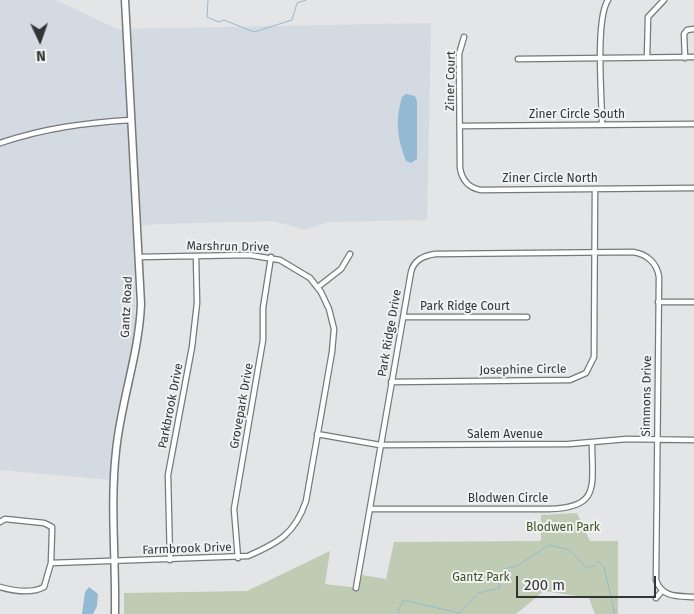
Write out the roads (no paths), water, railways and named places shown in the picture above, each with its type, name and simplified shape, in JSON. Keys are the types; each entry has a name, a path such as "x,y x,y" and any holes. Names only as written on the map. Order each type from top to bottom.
{"main road":[{"name":"Gantz Road","path":"114,614 114,470 120,425 139,326 139,257 125,0"}],"street":[{"path":"602,125 602,21 608,0"},
{"path":"647,58 648,17 664,0"},
{"path":"685,58 684,34 687,30 694,29"},
{"name":"Ziner Court","path":"460,126 459,54 464,37"},
{"path":"518,59 694,57"},
{"path":"0,143 42,129 87,122 132,120"},
{"name":"Ziner Circle South","path":"460,126 694,124"},
{"name":"Ziner Circle North","path":"460,126 460,172 471,186 481,190 694,188"},
{"name":"Josephine Circle","path":"392,382 570,380 581,376 590,368 594,357 595,189"},
{"name":"Simmons Drive","path":"595,253 634,252 643,254 651,260 658,272 656,570 657,584 662,591"},
{"name":"Park Ridge Drive","path":"356,588 412,268 418,260 428,255 595,253"},
{"path":"318,286 341,269 350,254"},
{"name":"Parkbrook Drive","path":"170,560 168,475 192,347 197,303 196,256"},
{"name":"Marshrun Drive","path":"139,257 271,257 296,268 318,286 329,309 334,329 320,421"},
{"name":"Grovepark Drive","path":"238,558 234,509 263,340 263,308 271,257"},
{"path":"658,302 694,302"},
{"name":"Park Ridge Court","path":"403,317 527,317"},
{"name":"Farmbrook Drive","path":"51,564 238,558 248,556 274,544 290,532 300,518 306,501 320,421"},
{"name":"Salem Avenue","path":"317,434 380,446 592,443 627,439 694,440"},
{"name":"Blodwen Circle","path":"370,509 549,509 574,506 587,498 591,490 592,443"},
{"path":"0,522 5,519 38,522 52,527 51,564 47,582 39,590 18,591 0,587"},
{"path":"656,598 662,591 671,596 694,596"}],"water":[{"path":"406,94 415,96 417,101 417,159 411,163 406,161 398,129 398,113 402,97"},
{"path":"89,587 98,594 97,606 93,614 82,614 85,592"}],"waterway":[{"path":"208,0 207,17 219,22 224,20 254,32 292,20 297,3 306,0"},
{"path":"399,614 398,610 404,600 459,613 478,593 500,588 498,578 504,569 517,566 549,545 570,550 585,567 592,567 598,561 604,567 615,614"}],"park label":[{"name":"Blodwen Park","path":"563,528"},
{"name":"Gantz Park","path":"481,578"}]}
